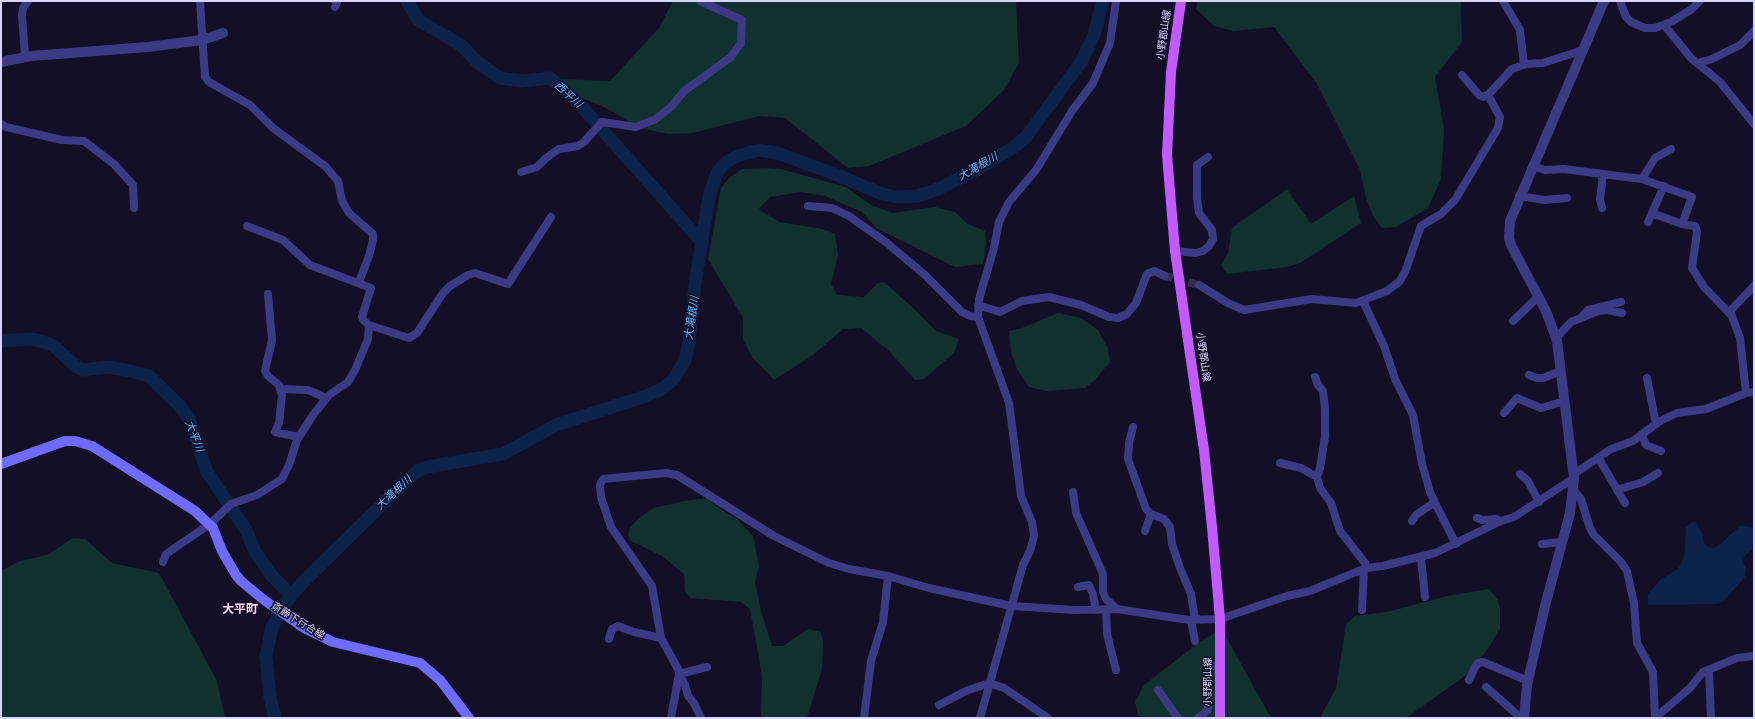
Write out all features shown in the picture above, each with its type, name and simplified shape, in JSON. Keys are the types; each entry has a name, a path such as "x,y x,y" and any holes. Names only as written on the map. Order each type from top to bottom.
{"main road":[{"name":"小野郡山線","path":"1181,1 1171,72 1167,155 1175,252 1204,450 1220,619 1220,718"},
{"name":"斎藤下行合線","path":"1,464 65,441 86,444 189,506 210,524 226,560 236,575 264,600 301,625 333,642 420,663 440,680 469,718"}],"street":[{"path":"25,57 22,15 23,8 28,1"},
{"path":"200,1 205,77 209,82 250,106 273,128 325,166 338,181 342,200 349,213 373,234 369,256 358,282"},
{"path":"521,172 537,167 546,158 559,149 578,146 584,142 602,122 636,127 656,119 672,106 684,91 731,58 741,43 742,20 700,1"},
{"path":"980,718 1011,606 1034,536 1032,522 1021,496 1009,404 978,317 978,305 1002,214 1015,192 1036,170 1072,111 1093,83 1110,43 1116,1"},
{"path":"1503,1 1520,30 1524,65"},
{"path":"1523,718 1528,682 1545,606 1574,491 1574,476 1556,338 1538,297 1522,269 1509,238 1510,221 1519,196 1604,1"},
{"path":"1620,1 1628,20 1637,26 1655,28 1665,26 1692,9 1700,1"},
{"path":"1665,26 1697,63 1720,82 1754,124"},
{"path":"1697,63 1712,59 1740,45 1754,31"},
{"path":"1,62 25,57 148,47 202,40 223,33"},
{"path":"1462,75 1479,95 1483,97 1488,95 1509,71 1524,65 1543,63 1583,50"},
{"path":"1199,285 1228,303 1244,310 1312,299 1356,303 1387,291 1399,282 1405,272 1421,226 1445,210 1463,188 1500,125 1499,112 1488,95"},
{"path":"1,124 6,128 62,140 84,141 114,164 134,185 134,208"},
{"path":"1642,179 1655,158 1671,149"},
{"path":"1175,252 1196,253 1203,251 1210,246 1213,239 1212,230 1200,213 1197,198 1197,165 1208,157"},
{"path":"1532,166 1545,170 1564,169 1642,179 1664,186 1692,197 1682,224"},
{"path":"1602,208 1600,198 1603,174"},
{"path":"1648,222 1664,186"},
{"path":"1519,196 1545,200 1567,198"},
{"path":"808,206 832,208 849,216 887,243 924,274 962,312 970,316 978,317"},
{"path":"701,718 688,696 678,669 661,638 652,586 611,527 601,497 600,485 603,479 666,473 677,475 738,515 809,554 849,569 888,576 929,588 1011,606 1096,610 1117,609 1193,620 1220,619 1287,596 1310,591 1365,569 1421,558 1435,553 1501,521 1514,517 1539,502 1612,449 1642,435 1656,424 1677,413 1706,409 1750,392 1740,338 1729,312 1704,287 1693,270 1692,258 1697,231 1695,226 1682,224 1652,213"},
{"path":"246,226 283,240 310,265 372,288 362,317 369,325 409,338 417,333 443,293 450,286 468,274 475,273 508,284 551,218"},
{"path":"978,305 1000,312 1022,302 1049,297 1081,305 1109,318 1118,318 1127,314 1136,303 1147,274 1154,271 1165,276"},
{"path":"1729,312 1754,286"},
{"path":"268,294 272,340 265,371 268,376 279,385 282,401 279,423 275,432 299,437"},
{"path":"1513,321 1538,297"},
{"path":"1363,301 1387,352 1395,379 1413,415 1422,464 1430,492 1456,544"},
{"path":"1580,319 1588,310 1621,302"},
{"path":"1556,338 1571,322 1602,310 1622,313"},
{"path":"163,562 166,554 210,524 231,504 257,495 282,479 289,465 299,437 326,398 348,382 355,370 368,339 369,325"},
{"path":"1529,375 1537,378 1543,378 1561,371"},
{"path":"1315,377 1318,386 1323,391 1325,408 1325,437 1320,468 1316,477"},
{"path":"1647,378 1656,424"},
{"path":"280,389 308,390 326,398"},
{"path":"1504,413 1516,398 1540,408 1565,401"},
{"path":"1133,427 1129,443 1128,459 1146,509 1151,514 1164,518 1170,527 1180,568 1191,594 1195,641"},
{"path":"1642,435 1646,445 1661,451"},
{"path":"1599,459 1625,503"},
{"path":"1280,463 1301,468 1316,477 1320,488 1331,503 1340,531 1365,563 1362,610"},
{"path":"1618,490 1643,482 1658,473"},
{"path":"1520,474 1528,481 1539,502"},
{"path":"1574,491 1582,499 1590,528 1594,535 1621,562 1626,571 1634,603 1637,643 1652,672 1655,718"},
{"path":"1073,492 1076,513 1103,574 1103,592 1106,599 1117,609"},
{"path":"1412,521 1416,515 1432,504 1436,505"},
{"path":"1145,530 1151,514"},
{"path":"1478,518 1482,520 1496,519 1501,521"},
{"path":"1542,544 1562,542"},
{"path":"1421,558 1425,597"},
{"path":"864,718 871,661 883,622 888,576"},
{"path":"1078,587 1089,585 1093,594 1096,610"},
{"path":"1106,609 1107,634 1116,670"},
{"path":"609,639 612,629 618,626 634,632 661,638"},
{"path":"1655,718 1690,688 1699,674 1737,658 1754,656"},
{"path":"1469,680 1475,667 1483,662 1528,682"},
{"path":"1198,718 1208,710 1208,666 1220,666"},
{"path":"679,674 706,667"},
{"path":"1709,671 1710,718"},
{"path":"671,718 679,674"},
{"path":"940,705 966,691 989,682 1004,688 1048,718"},
{"path":"1486,686 1523,718"},
{"path":"1158,690 1178,718"}],"green space":[{"path":"673,1 1016,1 1019,63 1004,90 966,126 869,166 848,168 785,118 759,116 693,133 668,134 640,128 606,108 559,88 559,79 610,81 659,28"},
{"path":"1198,1 1461,1 1462,42 1435,77 1444,130 1441,179 1428,208 1396,227 1382,228 1373,216 1366,198 1360,170 1317,84 1274,27 1233,31 1214,26 1196,9"},
{"path":"742,169 781,169 846,187 871,205 892,213 935,207 955,212 968,224 985,231 986,243 983,264 955,267 876,228 862,212 825,196 801,192 770,197 759,209 779,222 823,229 835,234 838,255 831,284 837,295 864,297 878,283 884,282 936,331 959,339 954,353 924,379 915,380 889,351 861,328 843,329 813,355 774,380 752,357 743,339 743,318 708,259 721,188 730,177"},
{"path":"1287,189 1311,224 1354,196 1361,223 1300,263 1287,267 1227,274 1221,265 1228,253 1232,228"},
{"path":"1058,313 1081,318 1098,330 1108,349 1110,362 1096,379 1085,388 1047,391 1029,387 1017,369 1011,352 1009,331 1022,328"},
{"path":"707,498 719,508 737,519 753,536 759,566 755,582 761,611 772,646 783,646 808,629 821,632 823,643 822,669 807,718 761,718 762,676 750,609 741,602 690,598 685,592 684,574 662,556 631,541 628,535 630,528 640,517 654,508 684,501"},
{"path":"73,538 85,539 112,563 159,573 217,681 225,718 1,718 1,571 20,561 47,555"},
{"path":"1489,589 1497,599 1500,608 1500,629 1485,653 1465,676 1406,718 1320,718 1336,688 1346,624 1355,616 1387,612 1447,596"},
{"path":"1216,632 1224,633 1271,718 1142,718 1138,715 1135,702 1144,685 1201,641"}],"water":[{"path":"1696,522 1703,536 1704,543 1708,547 1713,548 1718,546 1741,525 1754,528 1754,547 1744,557 1743,562 1746,568 1745,577 1723,602 1717,604 1648,605 1648,594 1653,588 1661,579 1678,569 1684,558 1686,527 1691,523"}],"waterway":[{"name":"西平川","path":"407,1 418,20 461,45 477,62 500,78 522,81 550,78 574,98 701,241"},
{"name":"大滝根川","path":"275,718 270,697 266,656 272,627 286,602 302,583 408,479 419,470 427,467 503,454 556,425 646,396 662,389 674,379 685,360 689,342 695,284 709,196 717,173 725,163 737,156 759,150 777,153 835,174 882,194 897,197 918,196 938,189 978,169 1014,147 1026,137 1081,62 1094,35 1103,1"},
{"name":"大平川","path":"1,341 30,339 41,341 54,346 75,366 83,370 108,367 149,376 179,405 189,419 207,472 246,530 255,552 272,576 291,595"}],"tunnel":[{"path":"1165,276 1199,285"}],"district":[{"name":"大平町","path":"240,610"}]}
